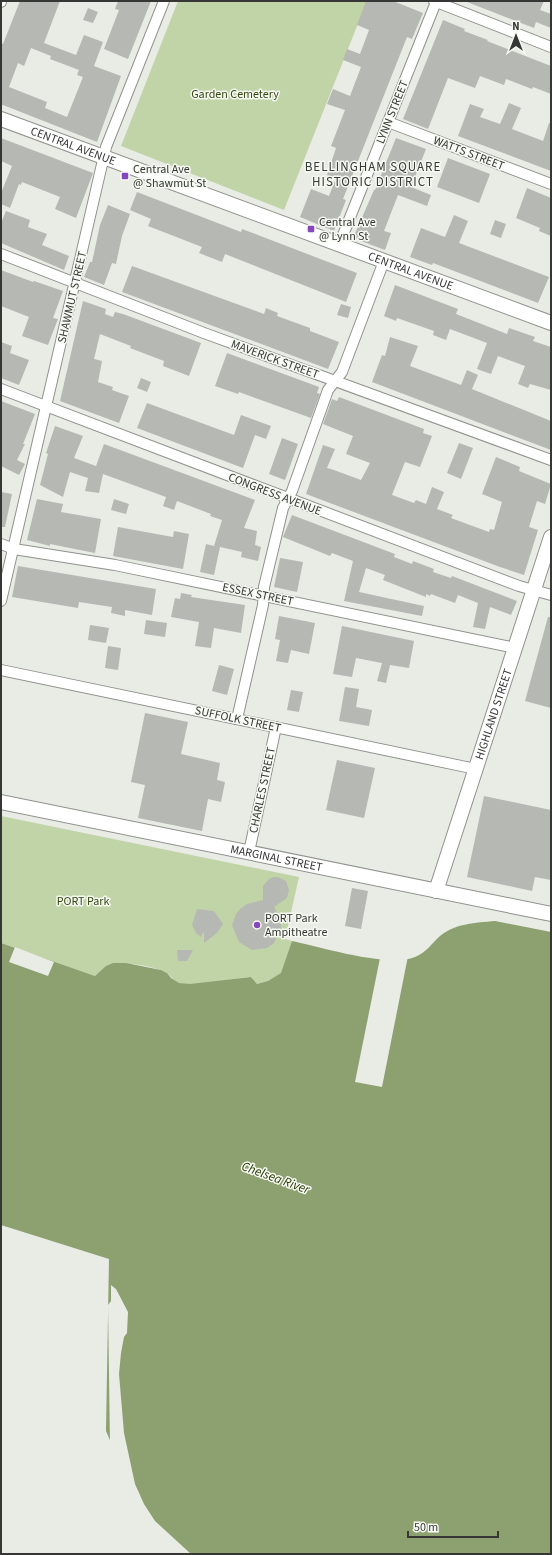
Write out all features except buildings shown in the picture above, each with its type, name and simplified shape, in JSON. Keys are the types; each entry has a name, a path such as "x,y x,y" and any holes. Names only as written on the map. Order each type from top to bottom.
{"street":[{"name":"SHAWMUT STREET","path":"1,601 109,138 164,1"},
{"path":"435,1 551,47"},
{"name":"LYNN STREET","path":"339,245 435,1"},
{"name":"CENTRAL AVENUE","path":"1,120 551,323"},
{"name":"WATTS STREET","path":"388,122 551,184"},
{"name":"MAVERICK STREET","path":"1,254 335,381 551,460"},
{"path":"237,719 283,508 288,499 328,390 342,372 384,261"},
{"name":"CONGRESS AVENUE","path":"1,390 288,499 551,595"},
{"name":"HIGHLAND STREET","path":"436,891 551,537"},
{"name":"ESSEX STREET","path":"1,544 14,549 115,564 515,648"},
{"name":"SUFFOLK STREET","path":"1,670 476,769"},
{"name":"CHARLES STREET","path":"249,852 276,727"},
{"name":"MARGINAL STREET","path":"1,802 551,914"}],"green space":[{"name":"Garden Cemetery","path":"178,1 367,1 284,210 121,146"},
{"name":"PORT Park","path":"1,816 299,877 285,939 292,941 282,973 268,981 257,984 251,977 186,984 179,983 165,972 153,968 133,964 113,963 95,976 1,943"}],"water":[{"name":"Chelsea River","path":"495,921 551,932 551,1554 180,1554 143,1518 106,1431 109,1259 1,1225 1,943 95,976 106,966 113,963 126,963 161,970 179,983 190,984 251,977 257,984 268,981 281,973 292,941 354,955 388,960 403,960 419,955 440,936 453,928 466,924"}],"pier":[{"path":"15,947 54,962 48,976 9,962"},
{"path":"408,956 382,1087 355,1082 380,958"},
{"path":"111,1285 116,1289 128,1312 127,1333 124,1337 119,1374 124,1433 135,1484 144,1504 155,1521 191,1554 177,1554 141,1519 110,1446 108,1305 111,1301"}],"place":[{"name":"Central Ave @ Shawmut St","path":"125,176"},
{"name":"Central Ave @ Lynn St","path":"311,229"},
{"name":"PORT Park Ampitheatre","path":"257,925"}],"district":[{"name":"BELLINGHAM SQUARE HISTORIC DISTRICT","path":"373,174"}]}
